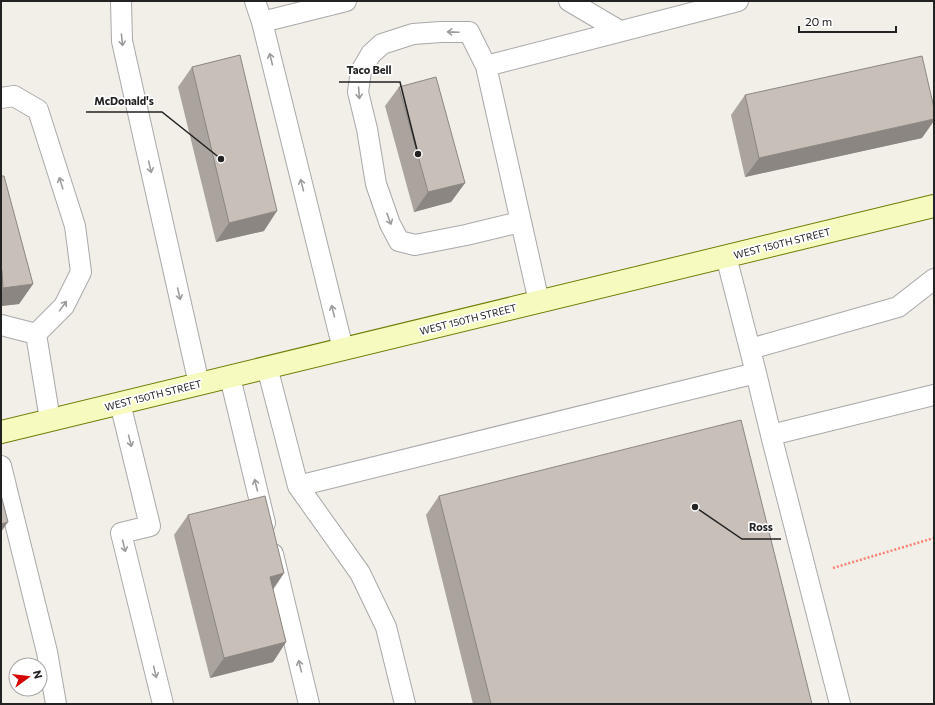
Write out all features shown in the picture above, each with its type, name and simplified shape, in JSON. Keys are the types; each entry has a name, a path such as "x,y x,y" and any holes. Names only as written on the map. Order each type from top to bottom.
{"main road":[{"name":"WEST 150TH STREET","path":"1,432 934,206"}],"lane":[{"path":"121,1 122,42 199,384"},
{"path":"255,1 262,22 343,349"},
{"path":"262,22 346,1"},
{"path":"569,1 620,32"},
{"path":"486,66 738,1"},
{"path":"520,222 415,245 399,241 390,224 376,184 367,129 358,92 361,71 371,54 382,44 413,34 469,32 486,66 539,302"},
{"path":"1,98 14,96 38,110 74,226 81,272 64,306 36,334"},
{"path":"726,256 840,704"},
{"path":"750,349 898,308 934,280"},
{"path":"1,325 36,334"},
{"path":"36,334 50,420"},
{"path":"267,367 298,486 360,573 386,627 405,704"},
{"path":"298,486 756,373"},
{"path":"230,376 309,704"},
{"path":"771,435 934,395"},
{"path":"120,403 150,526 121,533 163,704"},
{"path":"1,466 47,652 56,704"}],"path":[{"path":"829,569 934,538"}],"building":[{"path":"240,55 277,211 229,223 192,67"},
{"path":"922,56 934,108 934,119 759,158 745,95"},
{"path":"436,77 465,183 428,192 399,87"},
{"path":"1,176 4,176 33,284 3,288 1,266"},
{"path":"741,420 812,704 491,704 439,496"},
{"path":"1,495 8,522 1,524"},
{"path":"265,496 284,573 270,577 286,642 224,658 188,515"}],"place":[{"name":"Taco Bell","path":"418,154"},
{"name":"McDonald's","path":"221,159"},
{"name":"Ross","path":"695,507"}]}
